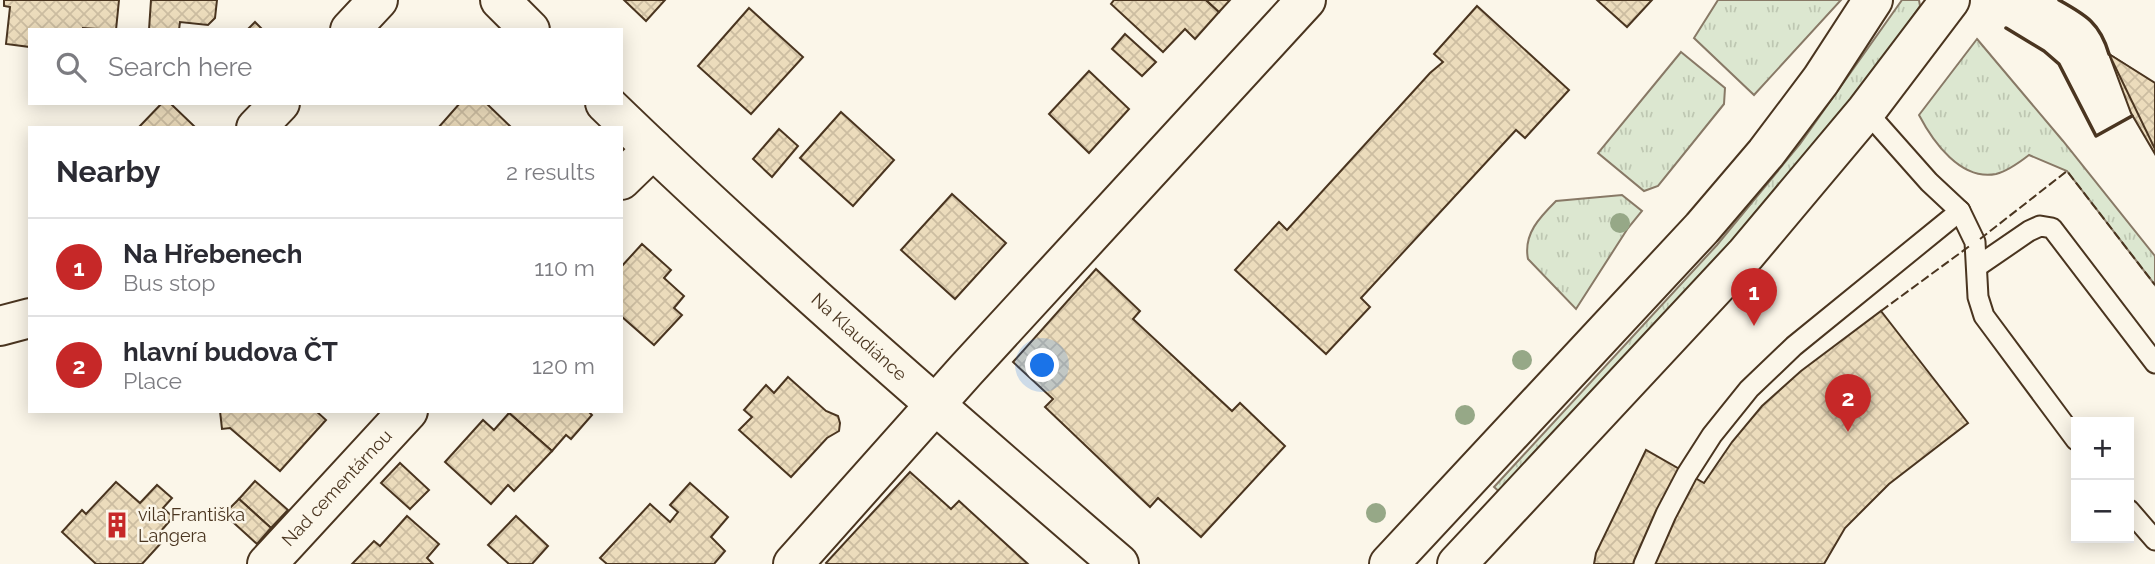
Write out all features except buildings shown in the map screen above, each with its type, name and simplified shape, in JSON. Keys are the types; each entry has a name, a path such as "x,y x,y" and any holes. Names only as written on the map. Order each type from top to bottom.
{"street":[{"path":"352,28 378,0"},
{"path":"499,0 528,28"},
{"path":"798,562 934,405 1306,0"},
{"path":"1389,564 1710,219 1766,153 1821,80 1873,0"},
{"path":"1457,564 1746,254 1866,111 1950,0"},
{"path":"258,126 278,105"},
{"name":"Na Klaudiánce","path":"607,105 934,405 1119,564"},
{"path":"623,178 653,149"},
{"path":"0,326 28,319"},
{"name":"Nad cementárnou","path":"267,564 406,413"}],"lane":[{"path":"1866,111 1929,182 1960,211 1975,242 1978,297 1984,316 2071,433"},
{"path":"1644,564 1687,474 1712,435 1749,389 1794,346 1960,211"},
{"path":"1978,266 2040,226 2052,228 2155,363"},
{"path":"2134,515 2152,534"}],"green space":[{"path":"1718,0 1841,0 1754,95 1694,38"},
{"path":"1902,0 1919,0 1920,6 1862,88 1737,239 1503,495 1494,487 1717,245 1800,144"},
{"path":"1977,39 2155,256 2155,285 2067,171 2029,155 2009,169 1996,174 1971,172 1960,166 1932,137 1919,115"},
{"path":"1681,52 1725,88 1724,104 1658,186 1644,191 1598,153"},
{"path":"1622,195 1642,211 1628,228 1576,309 1528,259 1530,234 1556,201"}],"fence":[{"path":"1980,239 2067,171 2155,285"},
{"path":"1881,311 1971,245"}],"wall":[{"path":"2059,0 2091,21 2109,54"},
{"path":"2006,28 2044,51 2059,64 2096,136 2132,116"}],"place":[{"name":"Na Hřebenech","path":"1754,326"},
{"name":"hlavní budova ČT","path":"1848,432"},
{"name":"vila Františka Langera","path":"117,525"}]}
